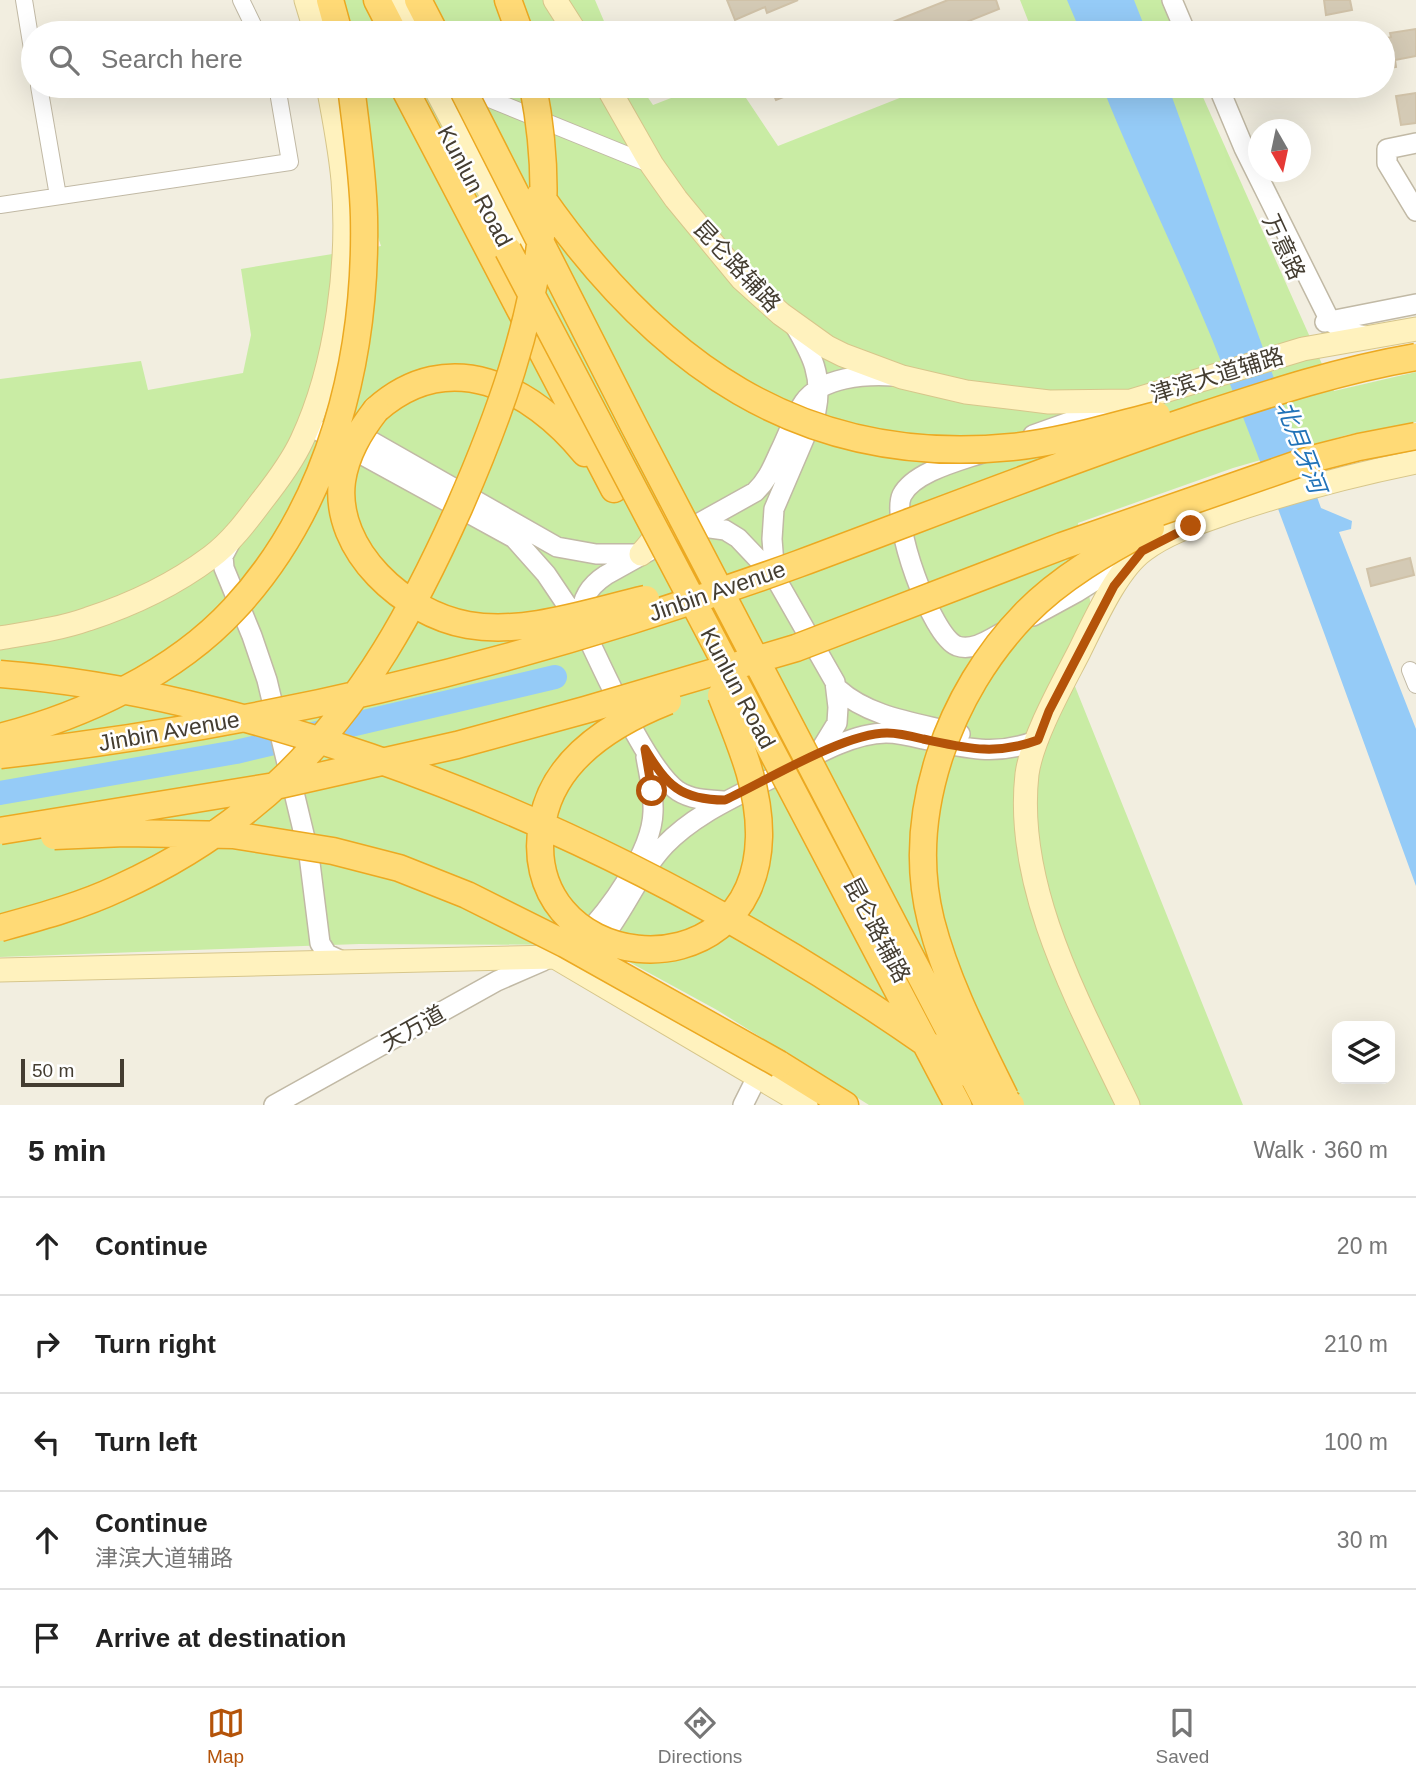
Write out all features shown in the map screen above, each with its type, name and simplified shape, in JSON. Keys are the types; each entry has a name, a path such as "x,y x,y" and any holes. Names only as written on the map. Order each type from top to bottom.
{"highway":[{"path":"330,0 336,21"},
{"path":"361,0 371,21"},
{"path":"377,0 388,21"},
{"path":"508,0 516,21"},
{"path":"413,1 427,21"},
{"path":"0,737 76,712 159,671 181,654 233,610 254,585 308,499 322,471 344,402 355,352 361,304 364,217 352,98"},
{"path":"410,98 721,695 940,1105"},
{"name":"Kunlun Road","path":"427,98 958,1105"},
{"name":"Kunlun Road","path":"466,98 988,1105"},
{"path":"476,98 564,229 603,276 649,323 678,349 728,386 782,414 849,438 925,448 1013,447 1159,415 1260,386 1319,377"},
{"path":"0,928 50,914 118,889 177,858 233,820 284,778 330,729 393,642 434,563 473,477 521,337 533,286 542,225 543,157 535,98"},
{"name":"Jinbin Avenue","path":"0,755 90,745 331,702 573,639 784,571 1101,451 1319,377 1416,357"},
{"path":"614,489 572,437 537,405 517,392 493,383 470,379 442,379 418,385 386,401 376,410 355,440 342,484 350,530 363,556 379,576 396,593 426,612 468,625 525,625 561,619 784,571"},
{"path":"721,695 746,757 758,819 757,856 741,899 710,933 682,946 653,951 635,950 597,937 570,918 552,893 541,854 540,834 550,796 572,762 610,730 637,713 796,648 1062,546 1230,486 1312,459 1416,436"},
{"path":"1010,1105 961,1009 931,921 927,893 925,824 936,769 961,701 993,651 1026,613 1073,574 1106,553 1230,486"},
{"path":"0,831 275,786 444,748 796,648"},
{"path":"0,674 60,679 223,711 307,736 490,802 681,892 789,952 933,1047 1010,1105"},
{"path":"0,839 125,833 233,835 333,851 399,868 467,895 565,944 779,1064 845,1105"}],"main road":[{"path":"306,0 312,21"},
{"path":"389,0 400,21"},
{"path":"555,0 568,21"},
{"path":"413,1 416,21"},
{"path":"0,638 87,620 131,603 193,569 218,552 234,535 273,487 301,442 326,373 340,299 344,239 343,181 330,98"},
{"path":"440,98 656,509 658,530 655,538 641,554"},
{"path":"452,98 664,505 675,517 696,526"},
{"name":"昆仑路辅路","path":"614,98 652,165 742,279 794,324 843,355 902,377 966,392 1049,402 1131,401"},
{"name":"津滨大道辅路","path":"1131,401 1303,349 1416,329"},
{"path":"1128,1105 1090,1026 1048,927 1035,878 1027,836 1027,773 1049,711 1105,601 1142,551 1191,526 1264,501 1416,462"},
{"name":"昆仑路辅路","path":"818,754 808,774 809,788 978,1105"},
{"name":"昆仑路辅路","path":"765,782 783,781 796,786 806,797 969,1105"},
{"path":"0,971 555,957 758,1074 806,1105"}],"street":[{"path":"24,0 27,21"},
{"path":"242,0 252,21"},
{"path":"1172,0 1181,21"},
{"path":"1181,0 1190,21"},
{"path":"41,98 58,196"},
{"path":"0,205 290,162 279,98"},
{"path":"489,98 652,165"},
{"name":"万意路","path":"1215,98 1325,322"},
{"name":"万意路","path":"1223,98 1325,322"},
{"path":"1416,143 1387,149 1387,163 1416,211"},
{"path":"1303,349 1325,322 1416,304"},
{"path":"1325,322 1344,331 1370,337"},
{"path":"794,324 814,358 818,389 816,411 774,509 772,539 838,689 852,702 885,715 994,742 1009,749 1021,760 1027,773"},
{"path":"583,628 581,607 591,587 606,575 749,497 763,485 802,404 818,389 847,379 881,375 902,377"},
{"path":"1131,401 918,478 902,496 898,516 930,615 955,646 966,648 984,642 1077,592 1142,551"},
{"path":"312,417 557,547 578,552 641,554"},
{"path":"312,417 514,538 546,574 583,628 658,771 679,792 709,800 725,800"},
{"path":"696,526 725,530 784,571"},
{"path":"234,535 223,556 224,568 261,659 280,719 317,868 324,937 322,951 312,958 296,963"},
{"path":"193,569 213,564 224,568"},
{"path":"1410,670 1416,685"},
{"path":"818,754 836,723 838,689"},
{"path":"555,957 578,956 594,948 611,929 650,862 666,844 698,818 725,800 818,754 855,740 885,733 986,751 1009,749 1038,740"},
{"path":"555,957 580,940 598,923 642,853 650,834 653,813 645,749"},
{"path":"322,951 332,958 348,963"},
{"name":"天万道","path":"274,1105 497,981 520,969 555,957"},
{"path":"743,1105 758,1074"}],"green space":[{"path":"297,0 595,0 604,21 305,21"},
{"path":"1020,0 1161,0 1170,21 1028,21"},
{"path":"331,98 648,98 653,105 671,98 746,98 778,146 900,98 1203,98 1334,391 1416,372 1416,422 1347,435 1233,468 1078,523 1091,607 1066,664 1243,1105 869,1105 717,1010 598,945 359,944 0,957 0,379 141,361 148,390 243,373 251,335 241,269 381,246"}],"water":[{"path":"1067,0 1134,0 1142,21 1076,21"},
{"path":"1107,98 1172,98 1321,508 1352,521 1351,529 1339,532 1416,729 1416,886 1239,407 1199,307"}],"building":[{"path":"727,0 798,0 767,13 765,7 735,20"},
{"path":"948,0 996,0 999,9 969,21 895,21"},
{"path":"1324,0 1350,0 1352,10 1326,15"},
{"path":"1416,29 1416,56 1395,60 1395,32"},
{"path":"1416,93 1416,123 1401,125 1396,96"},
{"path":"1410,558 1414,575 1371,586 1367,569"}],"waterway":[{"path":"0,793 236,752 555,677"}],"route":[{"path":"652,791 645,749 658,771 679,792 709,800 725,800 818,754 871,735 901,734 986,751 1009,749 1038,740 1049,711 1114,586 1142,551 1191,526"}],"water label":[{"name":"北月牙河","path":"1301,447"}]}
